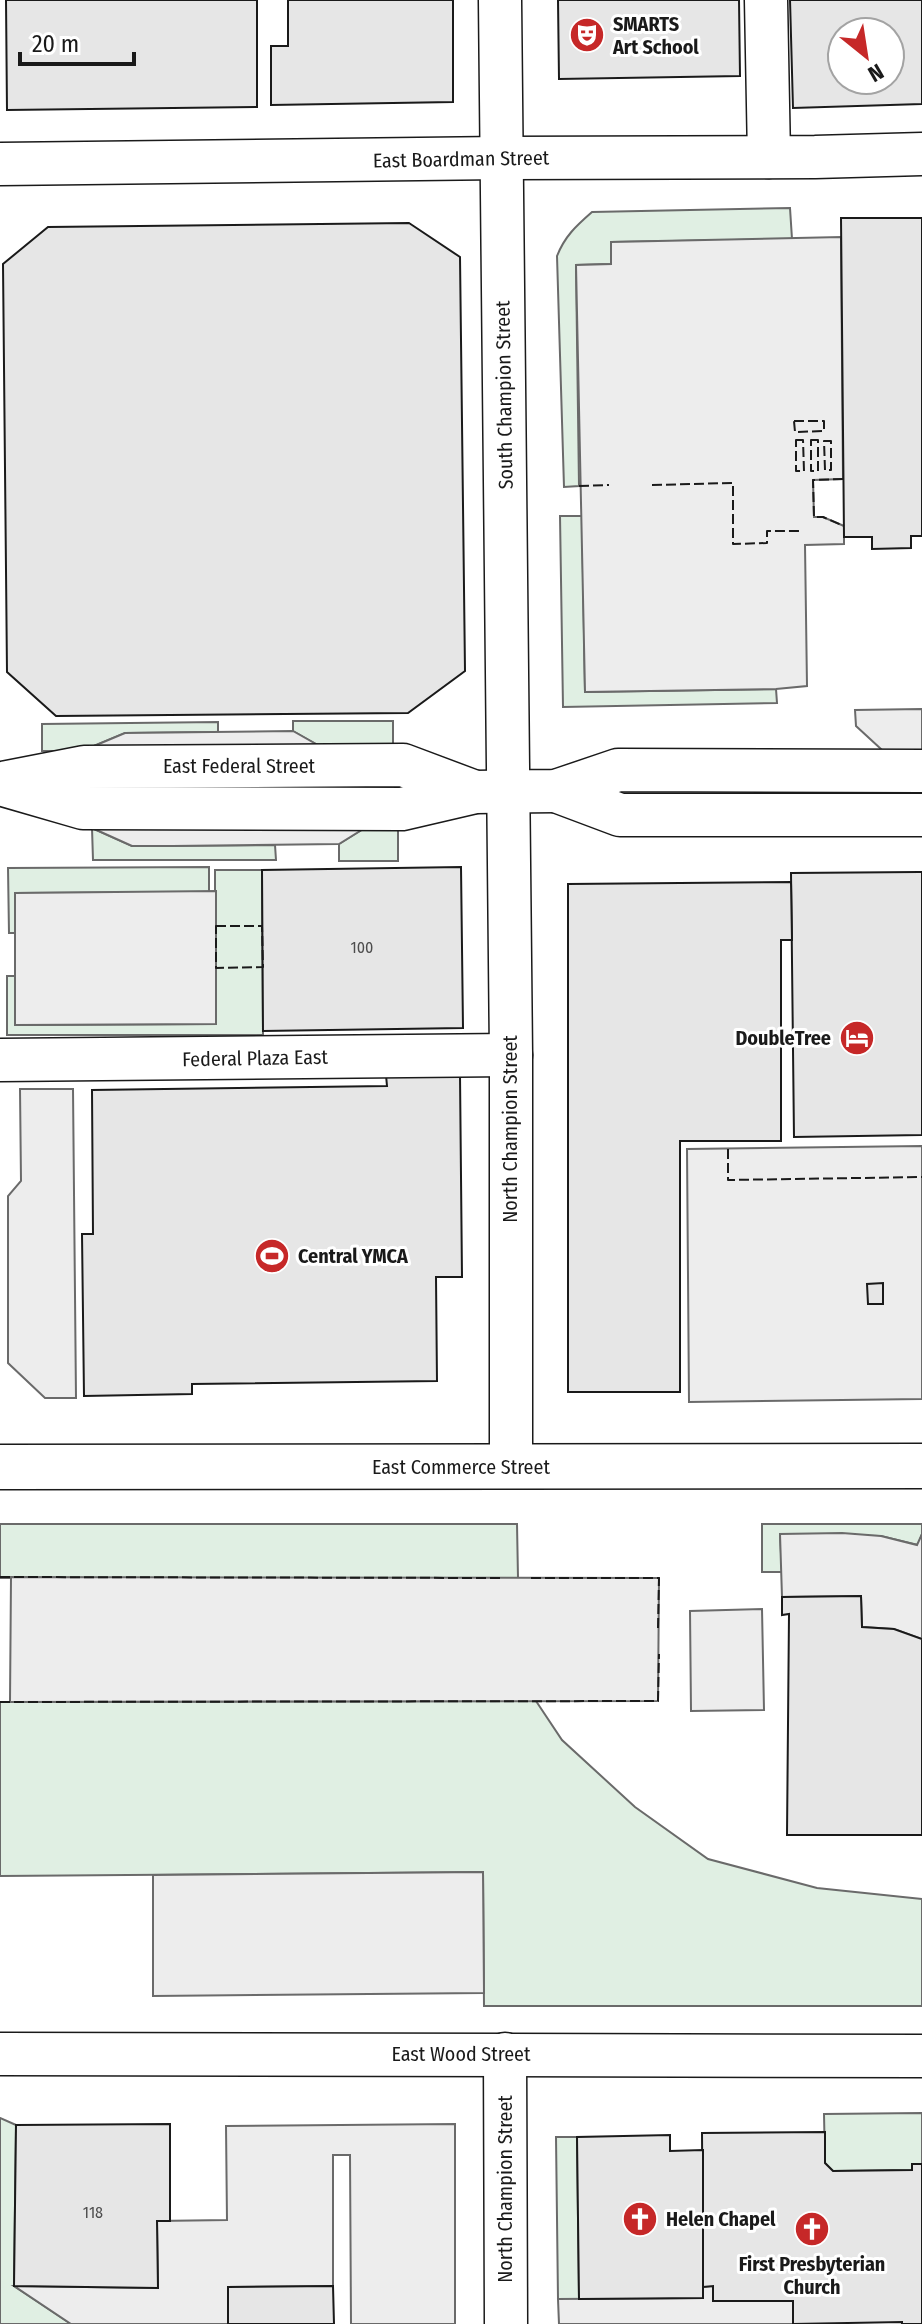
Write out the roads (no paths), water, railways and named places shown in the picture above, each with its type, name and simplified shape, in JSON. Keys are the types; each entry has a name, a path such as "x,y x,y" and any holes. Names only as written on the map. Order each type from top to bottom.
{"main road":[{"name":"East Commerce Street","path":"0,1467 922,1466"}],"street":[{"name":"South Champion Street","path":"491,792 501,158 500,0"},
{"path":"766,0 769,157"},
{"name":"East Boardman Street","path":"0,164 922,154"},
{"name":"East Federal Street","path":"0,784 84,767 403,765 491,792 556,791 618,770 922,771"},
{"name":"East Federal Street","path":"556,791 620,815 922,815"},
{"name":"North Champion Street","path":"491,792 511,1055 511,1467"},
{"name":"Federal Plaza East","path":"0,1060 511,1055"},
{"name":"East Wood Street","path":"0,2054 922,2056"},
{"name":"North Champion Street","path":"505,2054 506,2324"}],"place":[{"name":"SMARTS Art School","path":"587,35"},
{"name":"DoubleTree","path":"857,1038"},
{"name":"Central YMCA","path":"272,1256"},
{"name":"Helen Chapel","path":"640,2219"},
{"name":"First Presbyterian Church","path":"812,2229"}]}
